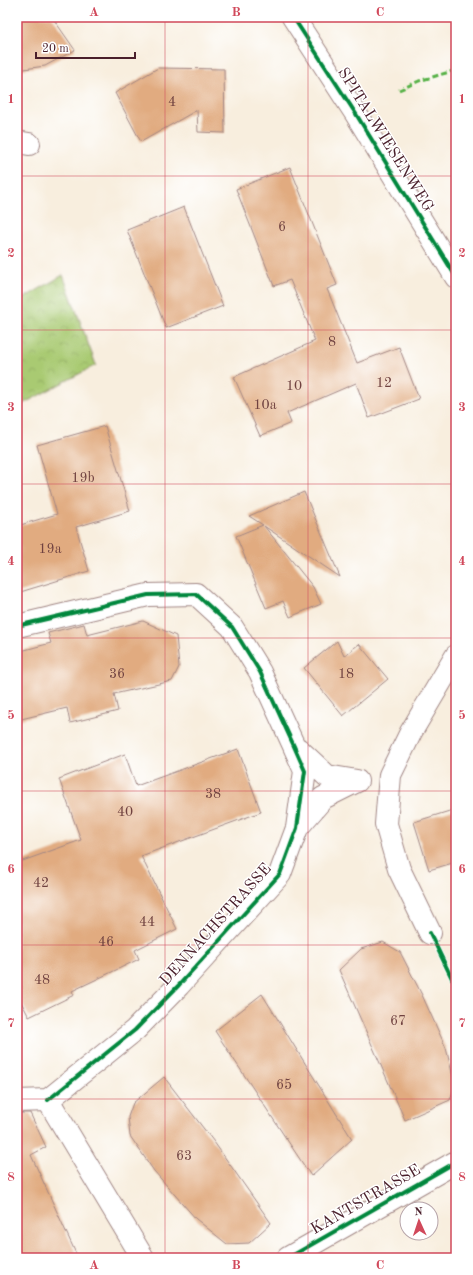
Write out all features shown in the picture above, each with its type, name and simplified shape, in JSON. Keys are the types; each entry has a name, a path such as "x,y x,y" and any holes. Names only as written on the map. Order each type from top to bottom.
{"street":[{"name":"SPITALWIESENWEG","path":"293,17 356,114 456,277"},
{"name":"DENNACHSTRASSE","path":"17,626 148,595 196,594 232,627 260,672 305,771 297,828 280,874 179,985 135,1030 48,1100"},
{"path":"430,933 399,869 386,824 390,775 411,732 456,656"},
{"path":"293,744 327,776 357,781"},
{"path":"297,828 323,798 379,772 399,756"},
{"path":"17,1101 48,1100 143,1258"},
{"name":"KANTSTRASSE","path":"288,1258 456,1162"}],"green space":[{"path":"63,275 96,365 17,407 17,302"}],"building":[{"path":"17,17 52,17 75,50 45,66 17,70"},
{"path":"158,68 224,69 225,133 198,132 197,110 141,142 115,93"},
{"path":"290,167 337,285 327,289 357,363 399,347 419,399 369,418 356,383 287,413 291,423 260,436 234,377 315,341 290,280 274,286 236,189"},
{"path":"184,207 223,306 166,328 127,230"},
{"path":"105,426 130,511 76,527 89,571 17,593 17,526 57,514 37,445"},
{"path":"304,492 340,577 264,526 313,587 321,604 290,617 283,601 266,608 236,536 263,525 249,516"},
{"path":"143,621 176,636 179,667 172,681 114,694 118,711 70,723 67,708 17,720 17,652 51,643 48,633 84,624 87,635"},
{"path":"337,641 344,656 359,644 388,679 343,716 304,668"},
{"path":"238,749 261,812 141,856 177,929 135,950 139,959 72,991 74,995 29,1017 17,994 17,863 81,840 59,779 125,754 136,786"},
{"path":"456,809 456,862 429,870 414,822"},
{"path":"383,942 400,952 422,995 446,1048 455,1085 450,1100 405,1120 339,970 361,949"},
{"path":"262,994 352,1139 311,1176 215,1031"},
{"path":"164,1077 214,1142 271,1223 249,1243 227,1244 196,1219 154,1171 130,1136 128,1117 133,1103"},
{"path":"17,1113 30,1113 46,1147 31,1155 78,1258 17,1258"}],"marked path":[{"path":"399,90 419,81 456,70"}],"cycle path":[{"path":"293,17 356,114 456,277"},
{"path":"17,626 148,595 196,594 232,627 260,672 305,771 297,828 280,874 179,985 135,1030 48,1100"},
{"path":"430,933 456,987"},
{"path":"288,1258 456,1162"}]}
